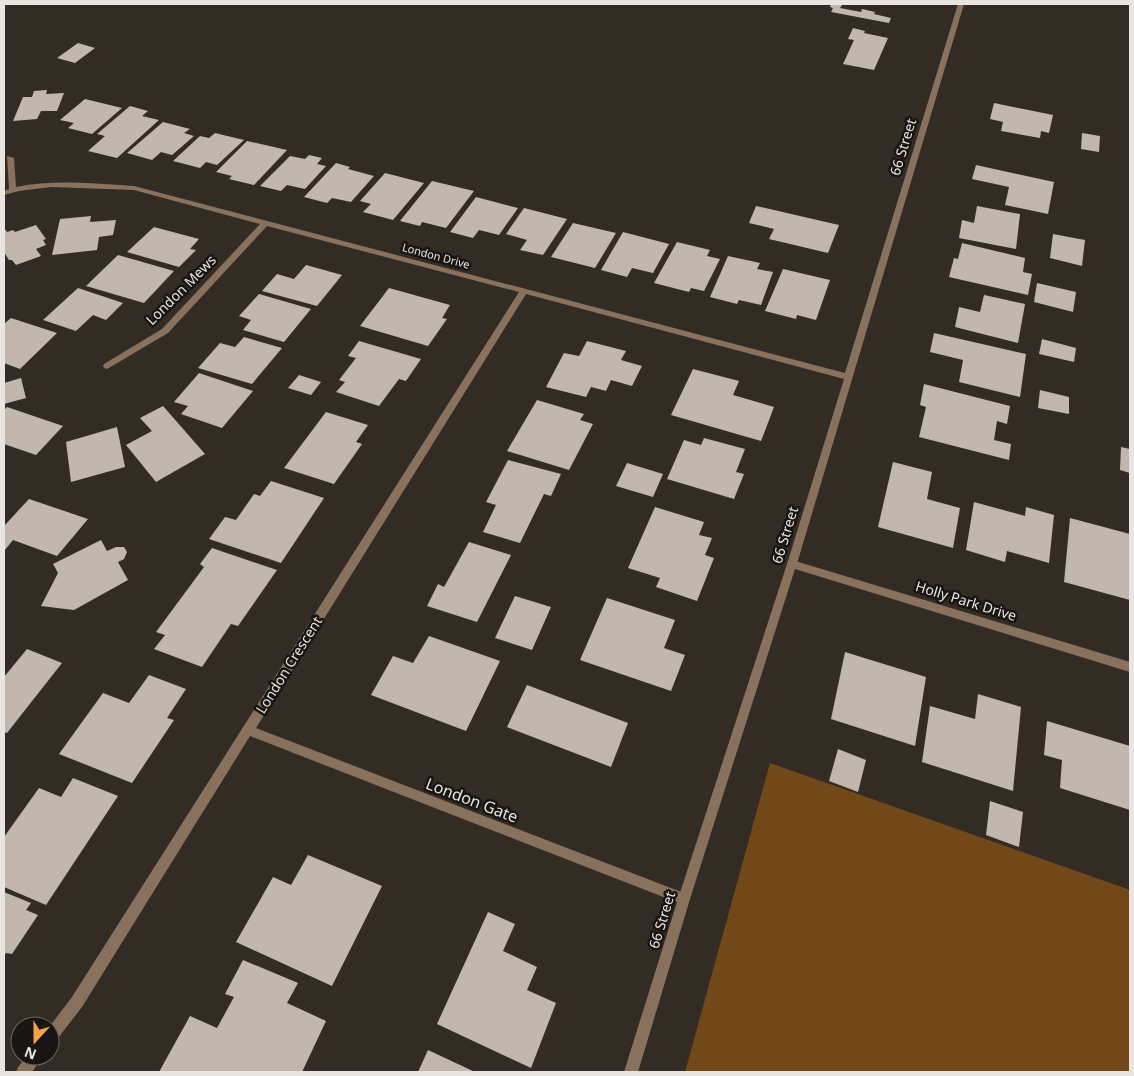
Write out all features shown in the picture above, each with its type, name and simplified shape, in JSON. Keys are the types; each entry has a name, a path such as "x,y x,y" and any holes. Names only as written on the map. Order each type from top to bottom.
{"street":[{"name":"66 Street","path":"631,1072 850,377 961,4"},
{"path":"10,158 13,190"},
{"name":"London Drive","path":"4,193 13,190 63,185 134,188 850,377"},
{"name":"London Mews","path":"107,366 165,331 265,222"},
{"name":"London Crescent","path":"60,1024 78,1002 524,291"},
{"name":"Holly Park Drive","path":"792,564 1130,667"},
{"name":"London Gate","path":"248,730 684,899"}],"shaded area":[{"path":"770,763 1130,890 1130,1072 685,1072"}],"building":[{"path":"831,4 842,5 840,8 861,12 862,9 875,12 874,14 891,18 889,23 831,12 833,8 830,7"},
{"path":"853,28 865,31 864,33 888,38 874,70 843,64 854,40 848,39"},
{"path":"78,43 95,48 75,63 57,58"},
{"path":"47,90 46,94 64,93 57,111 41,111 37,119 13,121 23,97 32,97 34,91"},
{"path":"85,99 122,108 92,134 68,128 74,123 60,120"},
{"path":"994,103 1053,115 1049,133 1041,131 1040,138 1001,131 1003,122 990,119"},
{"path":"130,106 148,111 142,116 159,120 117,158 88,151 105,136 97,134"},
{"path":"163,122 190,129 184,133 194,136 172,155 161,152 152,160 127,153"},
{"path":"215,133 244,140 217,165 206,162 200,168 173,161 200,136 209,138"},
{"path":"1082,133 1100,136 1099,152 1081,149"},
{"path":"247,141 287,150 254,185 229,179 232,176 216,172"},
{"path":"309,155 322,158 317,164 326,166 305,189 287,185 281,191 260,186 290,156 305,159"},
{"path":"336,163 350,167 348,169 374,176 351,202 332,198 327,203 304,197"},
{"path":"976,165 1054,182 1048,214 1005,205 1009,187 972,179"},
{"path":"385,173 424,183 393,220 363,212 371,204 360,201"},
{"path":"432,181 474,191 446,228 422,222 420,226 400,221"},
{"path":"476,197 518,208 499,235 479,230 473,238 450,232"},
{"path":"756,206 839,225 828,253 769,239 774,229 749,223"},
{"path":"977,206 1020,214 1016,249 959,238 962,220 974,223"},
{"path":"524,208 567,219 543,255 520,250 527,240 506,234"},
{"path":"91,216 90,222 116,220 113,235 99,237 97,250 52,255 60,219"},
{"path":"573,223 616,233 595,268 551,257"},
{"path":"36,225 46,239 43,240 46,245 36,249 41,256 16,265 12,260 9,260 4,252 4,228 7,232 13,230 15,232"},
{"path":"154,227 199,239 190,249 196,250 179,267 127,252"},
{"path":"623,232 669,244 653,273 632,268 627,277 601,270"},
{"path":"1053,234 1085,240 1082,266 1050,258"},
{"path":"677,242 710,250 707,256 720,259 704,291 691,288 689,292 654,283"},
{"path":"962,243 1025,258 1023,272 1032,274 1028,295 949,277 954,258 958,259"},
{"path":"118,255 174,271 144,303 86,286"},
{"path":"728,256 760,263 757,269 773,272 761,305 739,300 737,304 710,297"},
{"path":"306,265 342,275 317,306 262,291 277,274 294,279"},
{"path":"783,269 830,280 816,320 797,315 796,319 765,311"},
{"path":"1037,283 1076,292 1073,312 1034,302"},
{"path":"78,288 123,303 106,320 93,315 76,331 43,320"},
{"path":"389,288 450,305 442,318 447,319 428,346 360,326"},
{"path":"259,294 311,309 284,342 243,330 251,320 239,316"},
{"path":"984,295 1025,304 1018,343 955,327 959,307 980,312"},
{"path":"11,318 57,333 20,369 4,363 4,324"},
{"path":"934,333 1026,354 1020,397 959,382 963,360 930,352"},
{"path":"244,337 282,348 252,384 198,368 220,343 235,347"},
{"path":"1042,339 1076,348 1074,362 1039,354"},
{"path":"359,341 421,359 406,381 399,379 379,406 336,392 345,382 339,380 356,358 348,356"},
{"path":"587,341 626,351 621,360 642,366 632,386 611,380 606,391 591,387 586,397 546,387 564,353 579,356"},
{"path":"693,369 739,381 733,395 774,407 761,441 671,415"},
{"path":"199,373 253,391 222,428 181,414 188,406 174,402"},
{"path":"299,375 321,382 311,395 288,388"},
{"path":"21,378 26,398 4,404 4,383"},
{"path":"924,384 1010,406 1007,424 997,421 994,440 1011,444 1009,460 919,437 926,407 920,405"},
{"path":"1040,390 1069,397 1069,414 1038,408"},
{"path":"537,400 584,414 580,420 593,424 569,470 507,451"},
{"path":"163,406 205,454 156,482 126,445 152,431 140,418"},
{"path":"7,407 63,426 36,455 4,444 4,410"},
{"path":"326,412 368,425 356,442 362,444 334,484 284,468"},
{"path":"117,427 125,467 71,482 66,442"},
{"path":"704,438 745,449 736,472 744,474 734,499 667,479 684,440 701,445"},
{"path":"1121,447 1130,449 1130,473 1120,470"},
{"path":"508,460 561,474 551,496 544,494 520,543 483,532 496,505 486,502"},
{"path":"893,462 932,472 927,499 960,508 953,548 878,527"},
{"path":"627,463 663,474 653,497 616,486"},
{"path":"271,481 324,498 281,563 209,539 225,517 236,520 254,494 260,496"},
{"path":"29,499 88,519 57,556 13,540 4,551 4,524"},
{"path":"974,502 1025,516 1026,507 1054,515 1049,563 1007,551 1005,562 966,550"},
{"path":"655,507 704,522 699,535 712,538 705,555 714,558 697,601 656,587 660,578 628,568"},
{"path":"1070,518 1130,534 1130,600 1064,582"},
{"path":"101,540 107,551 116,547 124,547 127,552 124,559 118,562 128,580 74,610 41,606 58,573 53,564"},
{"path":"469,542 511,555 477,622 427,606 438,584 444,587"},
{"path":"212,548 277,570 238,626 231,624 202,667 154,649 165,635 156,632 204,567 200,564"},
{"path":"515,596 551,607 532,650 495,638"},
{"path":"607,598 675,620 664,648 685,655 671,691 580,660"},
{"path":"429,636 500,661 466,731 371,695 393,656 413,663"},
{"path":"27,649 62,663 7,733 4,732 4,677"},
{"path":"845,652 926,677 915,746 831,719"},
{"path":"149,675 186,689 167,718 174,720 132,783 59,754 103,693 129,703"},
{"path":"527,685 628,723 611,767 507,727"},
{"path":"978,694 1021,707 1013,791 922,762 930,706 975,719"},
{"path":"1047,721 1130,746 1130,810 1060,788 1062,760 1044,755"},
{"path":"838,749 866,760 858,792 829,781"},
{"path":"73,778 118,796 46,905 4,887 4,837 39,788 61,797"},
{"path":"990,801 1023,812 1019,847 986,835"},
{"path":"308,855 382,886 332,986 236,942 273,877 291,885"},
{"path":"4,892 31,903 26,910 38,915 12,954 6,953 4,956"},
{"path":"488,912 515,924 503,951 537,967 527,990 556,1003 531,1068 437,1024"},
{"path":"243,960 298,983 287,1003 326,1021 302,1072 159,1072 190,1016 217,1028 234,997 225,994"},
{"path":"428,1050 475,1072 418,1072"}]}
